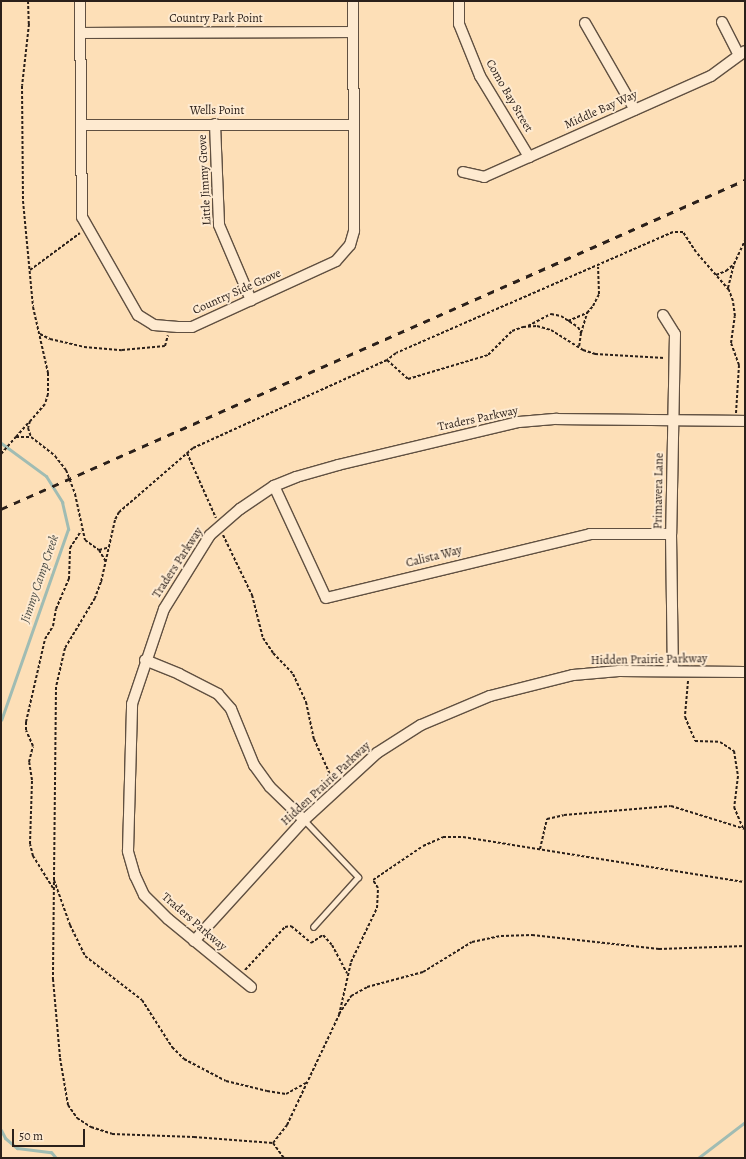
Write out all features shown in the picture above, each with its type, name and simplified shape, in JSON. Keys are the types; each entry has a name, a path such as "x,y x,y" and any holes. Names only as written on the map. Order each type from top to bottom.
{"street":[{"name":"Country Side Grove","path":"80,1 82,217 138,315 154,325 170,327 192,326 251,300 336,261 350,245 354,230 353,1"},
{"name":"Como Bay Street","path":"459,1 459,24 480,76 529,157"},
{"path":"722,22 742,53"},
{"path":"585,23 634,110"},
{"name":"Country Park Point","path":"80,33 353,32"},
{"name":"Middle Bay Way","path":"462,172 484,177 711,76 742,53"},
{"name":"Little Jimmy Grove","path":"215,124 219,224 251,300"},
{"name":"Wells Point","path":"81,125 354,125"},
{"name":"Primavera Lane","path":"663,315 675,334 671,534 673,671"},
{"name":"Traders Parkway","path":"251,987 194,941 144,895 135,876 128,851 132,704 145,660 164,609 210,535 240,509 274,486 338,465 519,422 557,418 740,421"},
{"name":"Calista Way","path":"274,486 326,598 590,534 671,534"},
{"path":"145,660 179,674 218,694 231,709 254,765 270,787 304,820"},
{"name":"Hidden Prairie Parkway","path":"194,941 304,820 377,753 421,725 490,696 573,675 619,671 745,672"}],"lane":[{"path":"304,820 358,877 313,927"}],"path":[{"path":"1,453 45,404 48,394 48,373 40,334 32,308 23,201 22,86 29,24 28,1"},
{"path":"30,270 88,227"},
{"path":"284,1158 273,1143 194,1136 112,1134 91,1127 77,1118 68,1105 64,1089 58,1042 53,979 55,714 59,666 73,632 95,598 110,547 115,520 119,512 193,448 218,439 298,399 387,360 396,353 598,267 660,235 683,232 728,288 733,301 735,316 731,343 739,365 740,421"},
{"path":"728,288 734,264 745,241"},
{"path":"716,274 726,271 734,264"},
{"path":"579,348 581,333 587,313 599,294 598,267"},
{"path":"568,320 587,313"},
{"path":"527,327 537,319 551,314 568,320 581,333"},
{"path":"40,334 50,339 84,347 122,350 165,346 170,327"},
{"path":"387,360 408,379 488,355 512,331 527,327 551,330 579,348 595,354 617,357 674,358"},
{"path":"30,421 28,428 31,437 55,456 66,470 75,494 81,531 85,540 99,550 106,562"},
{"path":"16,437 31,437"},
{"path":"187,453 196,477 252,595 263,638 273,653 292,674 306,702 314,739 337,790"},
{"path":"53,889 50,879 33,856 30,844 32,780 29,762 33,746 26,722 45,639 53,626 56,609 69,579 70,548 81,531"},
{"path":"99,550 110,547"},
{"path":"688,671 685,717 695,741 720,742 734,751 738,776 734,807 744,828"},
{"path":"540,849 547,819 564,815 670,806 744,828"},
{"path":"339,1015 347,974 377,908 378,888 373,880 398,861 443,837 463,837 745,882"},
{"path":"54,879 70,925 86,956 142,1000 172,1047 184,1060 226,1081 267,1091 286,1094 307,1082"},
{"path":"239,977 284,927 291,926 311,942 323,935 332,945 347,974"},
{"path":"273,1143 287,1125 339,1015 351,996 367,987 423,972 472,942 501,936 538,935 659,949 745,946"}],"waterway":[{"name":"Jimmy Camp Creek","path":"1,443 46,476 62,502 68,529 1,720"},
{"name":"Jimmy Camp Creek","path":"698,1158 745,1122"},
{"name":"Jimmy Camp Creek","path":"1,1130 5,1138 17,1148 51,1152 56,1158"}],"railway":[{"path":"1,509 745,180"}]}
